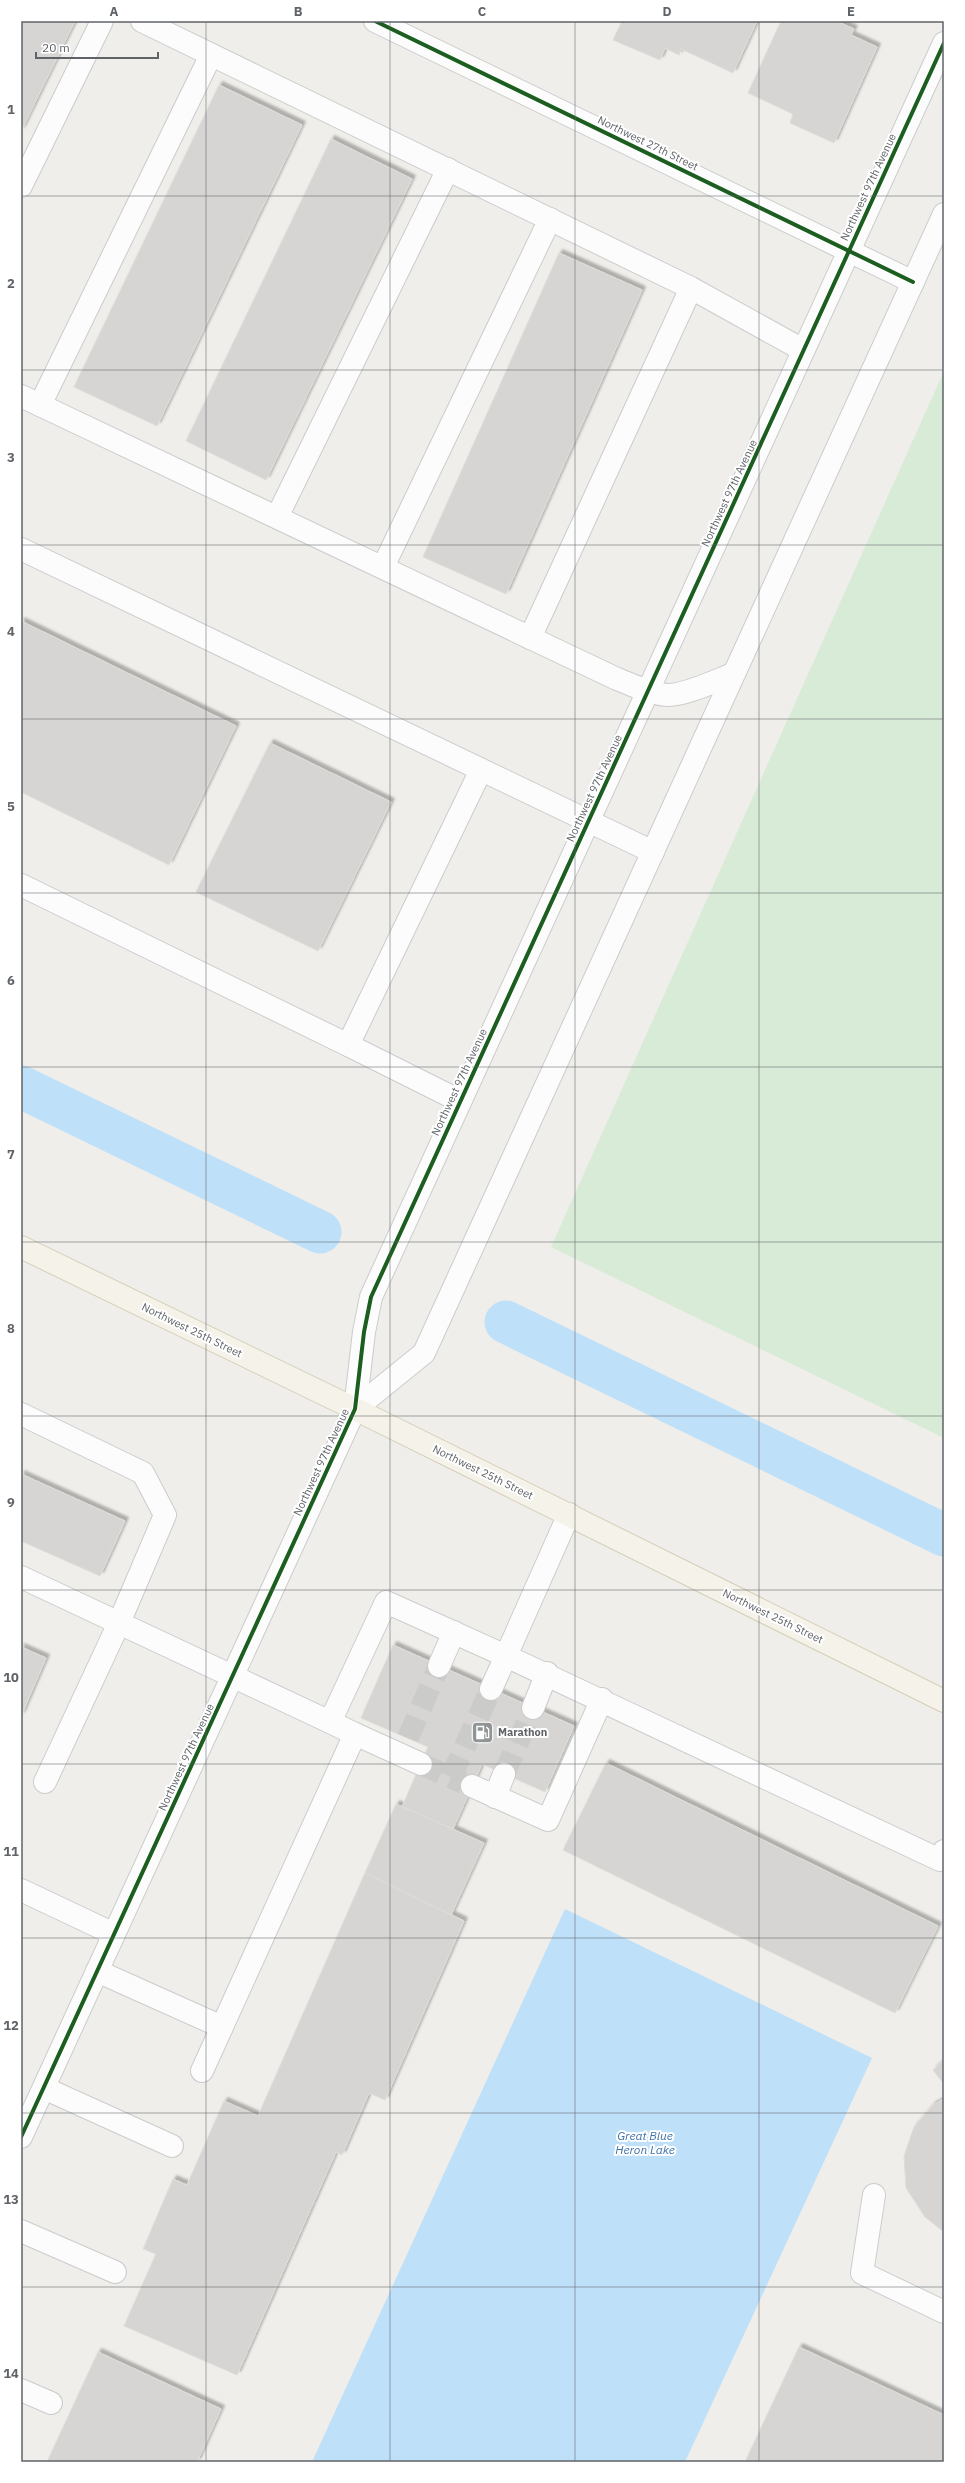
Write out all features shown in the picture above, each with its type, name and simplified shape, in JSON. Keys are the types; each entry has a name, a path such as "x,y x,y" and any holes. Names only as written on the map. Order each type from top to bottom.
{"main road":[{"name":"Northwest 25th Street","path":"21,1246 569,1514 944,1701"}],"street":[{"path":"21,186 102,21"},
{"path":"142,21 691,288 803,350"},
{"name":"Northwest 27th Street","path":"375,21 913,282"},
{"name":"Northwest 97th Avenue","path":"21,2138 355,1409 364,1332 371,1297 944,43"},
{"path":"40,405 211,55"},
{"path":"277,517 448,169"},
{"name":"Northwest 97th Avenue","path":"355,1409 424,1352 944,214"},
{"path":"382,567 550,219"},
{"path":"530,638 691,288"},
{"path":"21,396 530,638 648,691 668,695 684,692 733,674"},
{"path":"21,549 653,852"},
{"path":"348,1046 481,770"},
{"path":"21,885 460,1101"},
{"path":"21,1414 143,1473 165,1515 119,1623 45,1782"},
{"path":"491,1689 569,1514"},
{"path":"21,1577 355,1734 405,1746 421,1764"},
{"path":"330,1722 386,1602 547,1673 940,1860 944,1851"},
{"path":"439,1666 454,1632"},
{"path":"533,1708 547,1673"},
{"path":"472,1786 548,1820 602,1699"},
{"path":"202,2071 355,1734"},
{"path":"495,1797 504,1774"},
{"path":"21,1890 114,1934"},
{"path":"97,1971 222,2027"},
{"path":"44,2088 172,2146"},
{"path":"874,2195 862,2273 944,2312"},
{"path":"21,2231 115,2272"},
{"path":"21,2390 51,2403"}],"green space":[{"path":"944,371 944,1438 551,1247"}],"water":[{"name":"Great Blue Heron Lake","path":"565,1909 872,2058 685,2462 312,2462"}],"building":[{"path":"21,21 75,21 21,131"},
{"path":"622,21 757,21 733,73 681,49 679,55 665,48 660,60 613,40"},
{"path":"781,21 836,21 854,29 851,35 877,47 834,143 790,123 793,114 748,93"},
{"path":"219,85 302,125 157,426 74,387"},
{"path":"331,139 412,179 266,480 186,441"},
{"path":"559,253 642,290 506,594 423,557"},
{"path":"21,621 236,726 169,865 21,792"},
{"path":"270,743 391,802 318,951 196,892"},
{"path":"21,1474 125,1521 100,1576 21,1541"},
{"name":"Marathon","path":"393,1645 574,1726 545,1792 482,1764 453,1829 402,1807 428,1747 361,1718"},
{"path":"21,1647 46,1658 21,1716"},
{"path":"606,1763 938,1926 895,2013 563,1850"},
{"path":"396,1804 484,1843 451,1915 365,1873"},
{"path":"365,1873 464,1921 385,2100 369,2093 342,2155 336,2152 237,2375 124,2326 156,2254 143,2249 173,2179 187,2185 224,2101 258,2116"},
{"path":"944,2060 944,2084 933,2070"},
{"path":"944,2099 944,2232 925,2217 906,2188 904,2156 914,2127 933,2105"},
{"path":"799,2347 944,2415 944,2462 745,2462"},
{"path":"98,2352 221,2409 197,2462 47,2462"}],"waterway":[{"path":"21,1087 320,1232"},
{"path":"506,1322 944,1535"}],"tunnel":[{"path":"408,1738 439,1666"},
{"path":"451,1777 491,1689"},
{"path":"504,1774 533,1708"},
{"path":"421,1764 463,1783"}],"cycle path":[{"path":"375,21 913,282"},
{"path":"21,2137 355,1409 364,1332 371,1297 944,43"}],"place":[{"name":"Marathon","path":"483,1732"}]}
